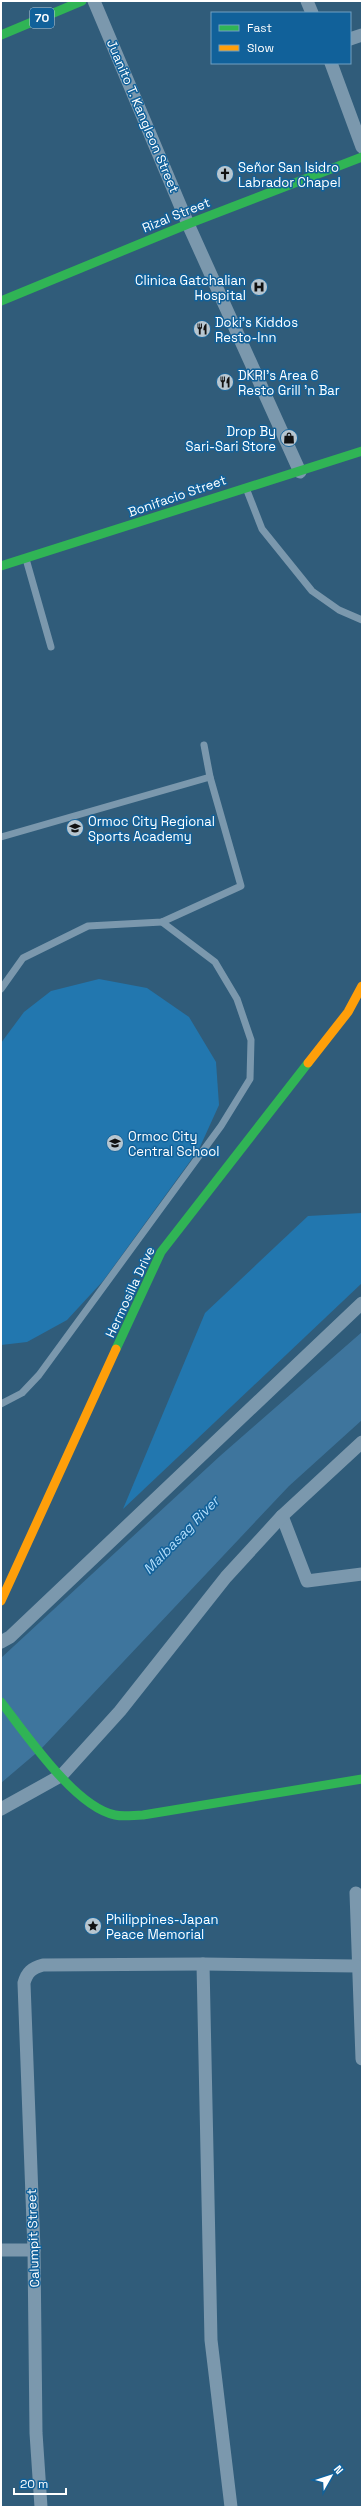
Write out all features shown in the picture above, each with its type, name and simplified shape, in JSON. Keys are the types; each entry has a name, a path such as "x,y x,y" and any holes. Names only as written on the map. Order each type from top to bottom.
{"main road":[{"name":"70","path":"1,35 82,1"},
{"name":"Rizal Street","path":"1,301 188,224 362,157"},
{"name":"Bonifacio Street","path":"1,566 189,507 245,486 300,472 362,451"},
{"name":"Hermosilla Drive","path":"1,1601 161,1252 348,1012 362,986"},
{"path":"1,1702 75,1791 100,1810 114,1815 127,1816 362,1779"}],"street":[{"name":"Juanito T. Kangleon Street","path":"94,1 188,224 300,472"},
{"path":"307,1 312,12"},
{"path":"351,39 362,35"},
{"path":"331,64 362,147"},
{"path":"1,1642 10,1637 362,1303"},
{"path":"1,1809 62,1775 120,1711 226,1577 282,1516 362,1442"},
{"path":"282,1516 307,1581 362,1574"},
{"path":"356,1893 357,1966 362,2059"},
{"path":"231,2507 211,2340 203,1964 357,1966"},
{"name":"Calumpit Street","path":"41,2507 36,2433 34,2250 24,1983 30,1970 43,1966 203,1964"},
{"path":"1,2250 34,2250"}],"lane":[{"path":"245,486 262,529 312,591 339,610 362,620"},
{"path":"26,559 52,647"},
{"path":"1,989 23,958 88,926 162,922 241,886 210,777 204,745"},
{"path":"1,837 210,777"},
{"path":"1,1404 22,1392 39,1374 221,1126 250,1079 252,1040 237,999 215,962 162,922"}],"shaded area":[{"path":"99,979 147,988 189,1017 216,1062 219,1105 199,1149 103,1281 67,1320 27,1342 1,1345 1,1043 24,1012 51,991"},
{"path":"362,1213 362,1283 123,1509 205,1313 308,1216"}],"water":[{"name":"Malbasag River","path":"362,1332 362,1420 289,1486 41,1749 1,1783 1,1658 220,1456"}],"traffic: fast":[{"path":"1,35 82,1"},
{"path":"1,301 188,224 362,157"},
{"path":"1,566 362,451"},
{"path":"116,1349 161,1252 308,1063"},
{"path":"1,1702 52,1768 68,1784 100,1809 115,1815 143,1815 362,1779"}],"traffic: slow":[{"path":"308,1063 348,1012 362,986"},
{"path":"1,1601 116,1349"}],"place":[{"name":"Señor San Isidro Labrador Chapel","path":"225,174"},
{"name":"Clinica Gatchalian Hospital","path":"259,287"},
{"name":"Doki's Kiddos Resto-Inn","path":"202,329"},
{"name":"DKRI's Area 6 Resto Grill 'n Bar","path":"225,382"},
{"name":"Drop By Sari-Sari Store","path":"289,438"},
{"name":"Ormoc City Regional Sports Academy","path":"75,828"},
{"name":"Ormoc City Central School","path":"115,1143"},
{"name":"Philippines-Japan Peace Memorial","path":"93,1926"}]}
